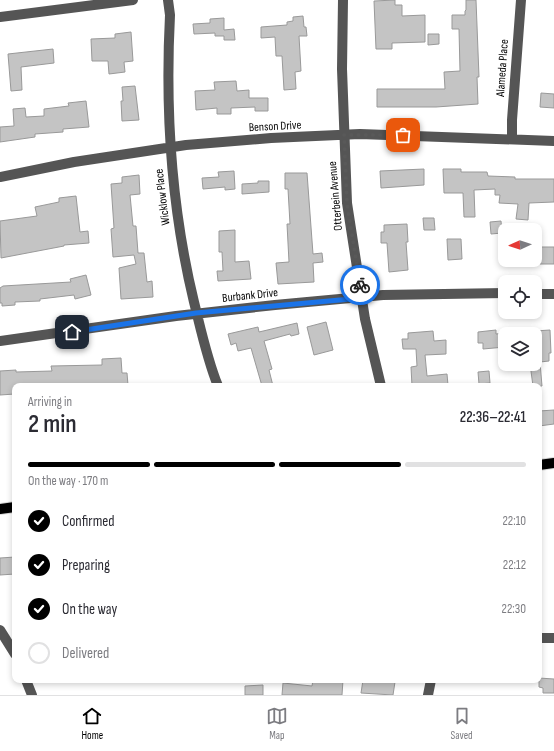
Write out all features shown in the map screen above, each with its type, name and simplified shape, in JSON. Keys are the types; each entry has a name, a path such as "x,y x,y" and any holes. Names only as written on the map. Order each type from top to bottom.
{"main road":[{"path":"542,465 554,464"},
{"path":"0,508 12,507"}],"street":[{"path":"0,17 133,0"},
{"name":"Wicklow Place","path":"168,0 170,15 168,81 170,147 179,231 196,313 207,355 217,383"},
{"name":"Otterbein Avenue","path":"343,0 344,135 347,203 365,319 380,383"},
{"name":"Alameda Place","path":"512,139 512,120 521,0"},
{"name":"Benson Drive","path":"0,177 74,162 170,147 271,138 368,134 554,141"},
{"name":"Burbank Drive","path":"0,341 196,313 362,298 430,294 498,293"},
{"path":"542,294 554,294"},
{"path":"0,630 12,649"},
{"path":"542,638 554,638"},
{"path":"27,683 32,695"},
{"path":"428,695 430,683"}],"building":[{"path":"395,0 395,5 402,5 402,16 425,15 425,42 392,43 392,49 376,49 374,1"},
{"path":"466,0 476,0 479,77 477,77 478,104 436,107 377,107 377,89 445,89 444,72 460,71 459,29 452,29 452,15 465,15"},
{"path":"303,16 307,36 299,36 301,71 295,72 296,89 284,90 282,56 276,56 275,37 261,38 261,27 287,25 287,22 293,21 293,17"},
{"path":"224,18 224,30 234,29 235,40 224,40 224,36 215,36 215,33 194,34 193,24 210,23 210,19"},
{"path":"131,32 133,61 124,62 125,72 109,74 108,61 92,61 91,39 115,38 115,34"},
{"path":"428,34 439,34 439,44 428,45"},
{"path":"53,49 54,63 21,67 22,90 11,91 8,54"},
{"path":"236,81 237,91 249,90 249,98 268,98 268,111 255,111 255,107 231,108 231,114 217,114 217,108 196,110 195,91 215,90 214,82"},
{"path":"135,86 139,120 122,121 122,87"},
{"path":"541,93 554,94 554,108 540,107"},
{"path":"86,101 89,127 63,129 63,132 35,134 35,137 0,142 0,127 14,126 13,109 25,108 26,117 44,116 44,109 69,106 68,103"},
{"path":"424,169 424,185 381,188 380,171"},
{"path":"443,169 461,169 461,172 487,172 488,176 515,177 515,179 554,179 554,202 529,203 528,220 516,219 518,204 499,203 500,195 495,195 495,189 474,190 475,217 464,217 463,193 444,193"},
{"path":"234,171 235,189 225,190 225,187 203,189 202,178 219,177 218,172"},
{"path":"285,173 307,173 313,254 322,253 323,262 313,263 314,282 278,284 276,263 289,262 287,224 290,224 288,189 285,189"},
{"path":"139,175 140,194 130,195 133,226 136,226 138,253 144,253 147,282 152,281 153,297 121,299 119,268 136,264 134,255 113,257 111,229 114,228 111,184 122,183 122,177"},
{"path":"258,181 269,181 269,192 242,194 242,184 258,183"},
{"path":"76,196 80,232 88,231 89,243 64,245 1,258 0,221 37,216 35,207 59,202 59,198"},
{"path":"423,218 434,218 435,230 424,230"},
{"path":"501,221 501,223 498,223 498,233 491,234 490,222"},
{"path":"407,224 408,242 406,242 408,270 389,272 387,243 381,243 381,232 384,232 384,225"},
{"path":"235,230 235,262 249,261 251,279 218,281 217,271 223,271 222,252 219,252 219,231"},
{"path":"447,239 461,239 462,259 448,260"},
{"path":"542,247 554,247 554,264 542,264"},
{"path":"86,275 91,295 75,299 74,295 40,299 40,301 15,302 15,305 2,306 2,303 0,303 0,288 3,286 71,282 70,279"},
{"path":"326,322 333,350 314,355 307,327"},
{"path":"297,323 299,334 291,336 290,334 264,341 272,369 269,370 272,383 261,383 251,348 238,351 236,343 231,345 228,334 258,327 259,332"},
{"path":"496,330 496,334 498,334 498,348 483,349 483,343 478,343 478,332"},
{"path":"550,330 551,353 549,353 549,361 542,362 542,331"},
{"path":"433,331 434,341 446,340 446,354 425,355 427,376 447,374 448,383 412,383 411,367 417,366 416,349 403,349 402,339 408,339 408,333"},
{"path":"121,358 122,373 127,373 128,383 12,383 12,394 0,395 0,371 52,371 51,366 102,365 102,359"},
{"path":"489,371 490,383 479,383 478,372"},
{"path":"531,371 541,371 542,383 533,383"},
{"path":"554,410 554,424 542,426 542,411"},
{"path":"12,557 12,574 0,575 0,558"},
{"path":"542,678 554,679 554,693 543,693 543,688 539,687 539,683 542,683"},
{"path":"283,683 312,686 312,683 343,683 342,695 282,695"},
{"path":"363,683 395,683 393,695 361,693"},
{"path":"263,685 263,695 245,695 245,686"}],"way so far":[{"path":"360,285 352,243 347,203 344,135 403,135"}],"route":[{"path":"72,332 196,313 362,298 360,285"}]}
